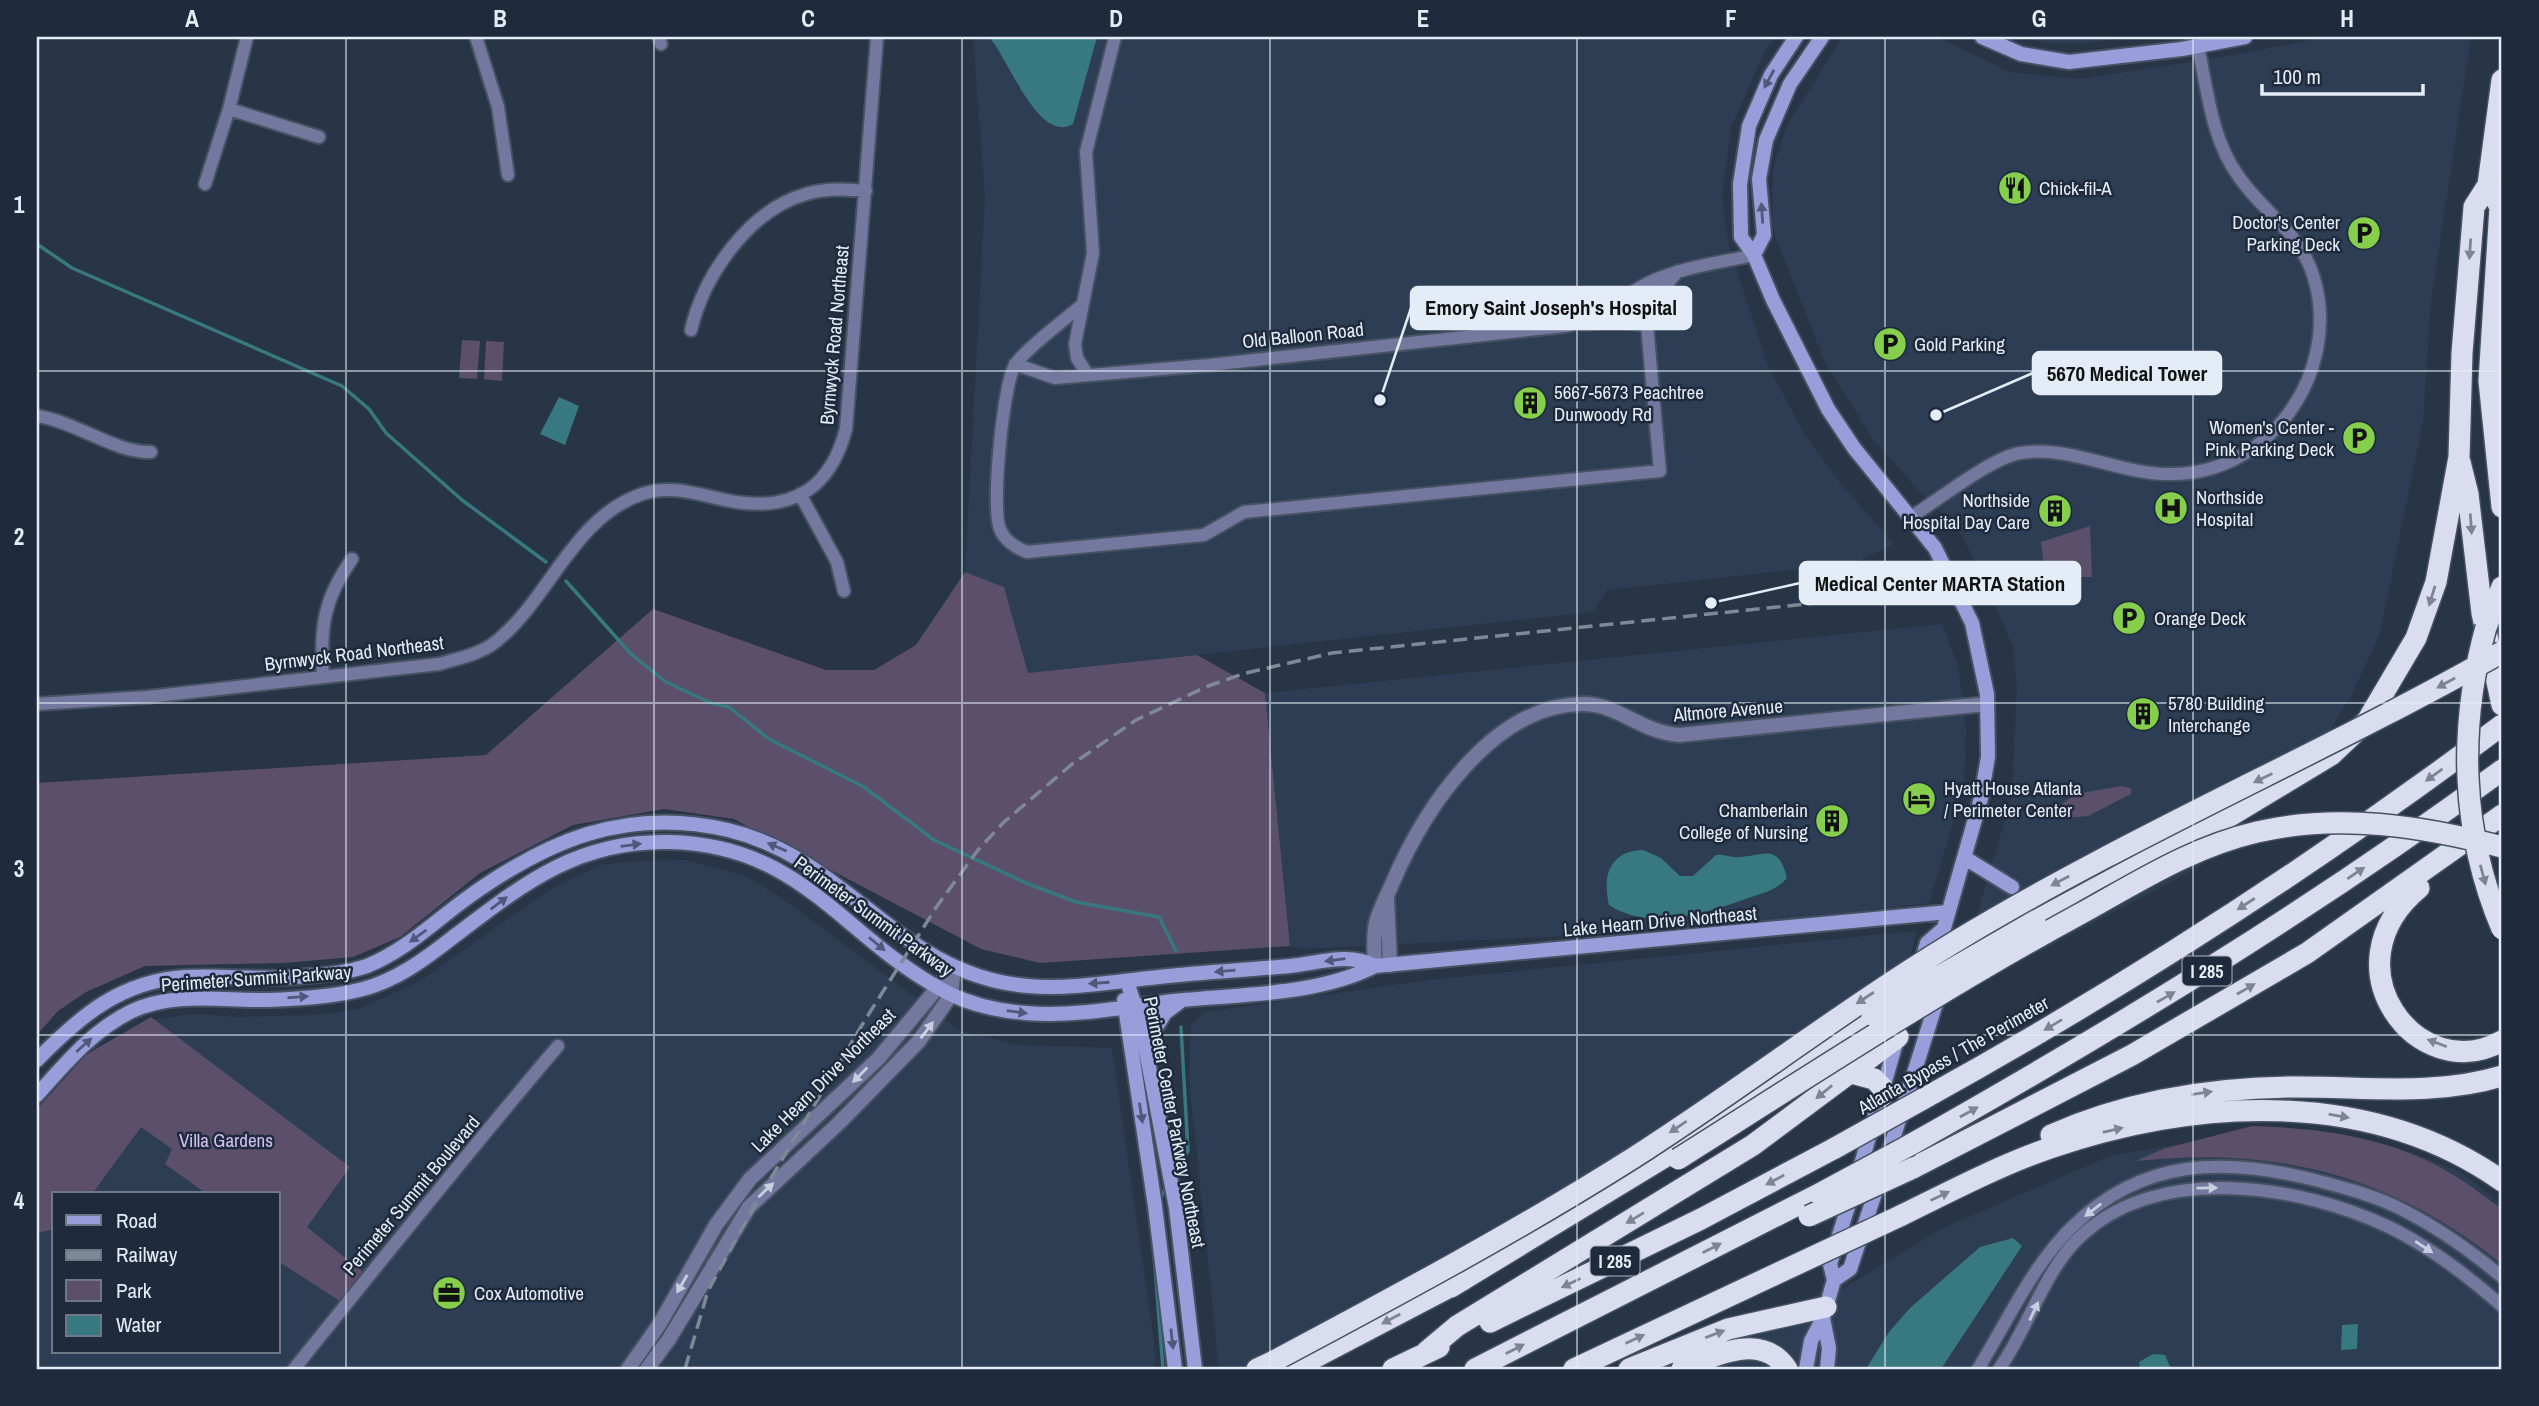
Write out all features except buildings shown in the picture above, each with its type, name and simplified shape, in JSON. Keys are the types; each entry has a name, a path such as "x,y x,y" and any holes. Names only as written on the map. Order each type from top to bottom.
{"highway":[{"path":"1451,1287 1663,1158 1872,1014 2035,920 2230,816 2295,778 2349,740 2381,700 2427,614 2437,582 2459,457 2462,353 2474,207 2488,185 2502,80"},
{"path":"2488,185 2500,207 2489,381 2502,507"},
{"path":"2502,385 2502,393"},
{"path":"2459,457 2468,494 2482,613 2502,705"},
{"path":"2502,587 2477,659 2469,698 2467,735 2471,822 2483,876 2502,929"},
{"path":"1264,1365 1513,1232 1636,1156 1860,1001 2042,891 2165,825 2389,714 2502,652"},
{"name":"Atlanta Bypass / The Perimeter","path":"1393,1369 1679,1230 1835,1148 2056,1024 2204,931 2390,807 2496,730"},
{"name":"I 285","path":"1475,1369 1910,1145 2174,992 2360,870 2497,773"},
{"path":"1759,1224 1809,1216 1913,1168 2132,1055 2307,953 2502,815"},
{"path":"1293,1369 1574,1220 1678,1158 1985,965 2177,860 2216,842 2259,831 2328,824 2397,825 2502,847"},
{"path":"2471,838 2457,856 2404,900 2390,919 2378,959 2379,979 2389,1006 2397,1016 2416,1034 2435,1044 2453,1049 2476,1049 2502,1041"},
{"path":"1426,1352 1457,1326 1753,1146 1898,1037"},
{"path":"1848,1072 1874,1079 1883,1088 1882,1096"},
{"path":"1980,1177 2035,1142 2127,1107 2212,1092 2292,1086 2438,1089 2502,1076"},
{"path":"1574,1369 1980,1177 2048,1149 2109,1130 2179,1118 2274,1109 2326,1113 2400,1129 2459,1154 2502,1181"},
{"path":"1629,1369 1728,1329 1824,1312"},
{"path":"1682,1369 1743,1348 1766,1352 1787,1369"}],"main road":[{"path":"1796,37 1758,102 1744,151 1740,184 1741,237 1754,254 1778,312 1828,409 1854,448 1935,548 1972,623 1982,659 1987,704 1988,757 1981,798 1944,928 1927,943 1898,1037 1830,1264 1835,1280"},
{"path":"1754,254 1764,235 1759,179 1766,140 1790,84 1822,37"},
{"path":"1982,37 2021,54 2069,62 2245,37"},
{"name":"Perimeter Summit Parkway","path":"37,1060 74,1022 131,987 185,978 275,979 337,974 366,966 396,951 498,876 536,853 578,836 629,824 670,823 716,827 750,836 791,853 828,876 906,941 954,968 996,981 1032,987 1127,981"},
{"name":"Perimeter Summit Parkway","path":"37,1095 79,1049 131,1012 175,1000 205,997 267,1000 363,989 396,976 424,960 543,872 583,854 623,845 687,843 734,852 757,860 821,896 891,956 951,995 993,1008 1028,1013 1130,1006"},
{"path":"1965,858 2012,887"},
{"name":"Lake Hearn Drive Northeast","path":"1130,1006 1318,985 1382,965 1948,912"},
{"path":"1806,1369 1811,1341 1835,1280 1850,1269 1954,945 1944,928"},
{"name":"Lake Hearn Drive Northeast","path":"1127,981 1359,957 1382,965"},
{"name":"Perimeter Center Parkway Northeast","path":"1127,981 1130,1006 1129,1046 1155,1206 1175,1369"},
{"path":"1145,1045 1165,1013 1182,1000"},
{"name":"Perimeter Center Parkway Northeast","path":"1130,1006 1145,1045 1176,1208 1195,1369"},
{"path":"1824,1312 1829,1348 1828,1369"}],"street":[{"path":"205,184 229,109 247,37"},
{"path":"476,37 498,107 508,175"},
{"name":"Byrnwyck Road Northeast","path":"37,704 147,697 439,664 475,653 497,642 522,616 591,526 615,506 643,493 666,490 698,492 735,502 761,504 800,494 827,475 839,458 846,429 877,37"},
{"path":"1087,374 1077,358 1075,344 1093,253 1086,152 1115,37"},
{"path":"1911,517 1999,460 2024,452 2051,454 2154,474 2184,474 2214,468 2239,457 2261,442 2303,394 2313,372 2320,337 2314,278 2293,235 2240,179 2231,164 2211,114 2196,42"},
{"path":"229,109 319,137"},
{"path":"691,330 701,297 713,275 734,246 773,209 805,194 824,190 866,191"},
{"name":"Old Balloon Road","path":"1015,364 1055,378 1209,365 1573,325 1648,283 1678,271 1754,254"},
{"path":"1083,304 1015,364 1008,384 997,486 998,526 1019,549 1049,552 1204,535 1244,512 1660,471 1647,325 1651,304 1678,271"},
{"path":"1573,325 1615,321 1647,325"},
{"path":"37,416 83,429 130,452 150,452"},
{"path":"800,494 837,562 844,591"},
{"path":"323,677 321,640 324,614 338,580 352,559"},
{"name":"Altmore Avenue","path":"1382,965 1387,896 1423,822 1446,790 1506,729 1550,709 1583,704 1602,706 1659,734 1679,735 1987,704"},
{"path":"1961,706 1987,721"},
{"name":"Lake Hearn Drive Northeast","path":"628,1369 659,1325 716,1225 750,1179 877,1059 954,968"},
{"name":"Lake Hearn Drive Northeast","path":"647,1369 669,1339 749,1207 868,1095 919,1041 951,995 954,968"},
{"name":"Perimeter Summit Boulevard","path":"294,1369 346,1302 438,1195 558,1046"},
{"path":"1979,1369 2047,1255 2074,1226 2131,1185 2176,1169 2228,1166 2257,1168 2373,1197 2424,1222 2502,1277"},
{"path":"1999,1369 2025,1330 2058,1263 2083,1234 2137,1201 2180,1190 2227,1188 2266,1192 2366,1217 2390,1227 2454,1266 2502,1306"}],"shaded area":[{"path":"973,37 1775,37 1763,55 1731,128 1722,199 1728,244 1768,366 1805,435 1838,480 1894,544 1855,563 1607,590 1593,612 1028,673 1004,587 965,572 985,197"},
{"name":"Northside Hospital","path":"1843,37 1937,37 2010,72 2079,79 2216,58 2327,37 2471,37 2431,301 2423,422 2380,633 2353,692 2322,744 2201,866 2052,945 1954,993 2012,796 2017,689 2013,648 1983,574 1956,527 1917,489 1872,438 1824,360 1775,236 1772,220 1773,169 1787,125"},
{"path":"2019,37 2131,37 2087,43 2045,43"},
{"path":"1942,624 1958,666 1966,727 1964,786 1929,903 1761,922 1582,935 1302,949 1290,946 1265,693"},
{"path":"687,860 745,876 779,896 961,1031 1017,1045 1112,1048 1154,1341 1155,1369 37,1369 37,1118 95,1048 155,1019 195,1014 239,1017 317,1015 359,1009 420,981 546,892 600,865"},
{"path":"1916,931 1900,1013 1257,1369 1219,1369 1189,1079 1191,1025 1205,1012 1428,980"},
{"path":"2214,1138 2411,1152 2461,1172 2502,1205 2502,1369 1611,1369 1801,1308 1824,1288 1841,1290 1941,1229 2110,1156"}],"green space":[{"path":"462,340 480,341 477,379 459,378"},
{"path":"486,341 504,342 502,381 484,379"},
{"path":"2090,526 2092,577 2067,577 2044,569 2041,542"},
{"path":"965,572 1004,587 1028,673 1197,655 1265,693 1290,946 1040,963 981,949 734,819 664,809 573,825 480,873 400,937 353,957 284,963 145,966 86,992 58,1011 37,1035 37,783 486,755 653,609 826,670 874,670 916,645"},
{"path":"2121,786 2131,788 2131,794 2088,816 2067,818 2059,806 2076,794"},
{"name":"Villa Gardens","path":"151,1017 350,1167 307,1227 369,1277 346,1305 280,1262 280,1192 204,1192 165,1164 172,1149 141,1127 93,1192 52,1192 52,1229 37,1233 37,1109 86,1055"},
{"path":"2252,1126 2306,1129 2359,1138 2385,1144 2435,1164 2502,1209 2502,1264 2460,1233 2418,1208 2375,1188 2330,1174 2237,1158 2188,1157 2136,1161 2163,1149"}],"water":[{"path":"989,37 1097,37 1073,124 1060,127 1048,122 1036,111"},
{"path":"559,397 579,406 565,445 540,434"},
{"path":"1643,850 1661,858 1680,876 1693,876 1716,855 1736,857 1769,854 1779,859 1787,878 1777,887 1708,911 1674,918 1640,917 1609,905 1607,884 1611,867 1616,860 1632,851"},
{"path":"2013,1238 2022,1246 1941,1369 1866,1369 1889,1332 1910,1308 1980,1247"},
{"path":"2358,1324 2357,1349 2341,1350 2342,1325"},
{"path":"2153,1354 2165,1355 2171,1369 2140,1369 2139,1362"}],"waterway":[{"path":"37,244 72,268 342,386 369,409 386,433 462,500 546,562"},
{"path":"566,581 631,654 666,682 711,703 729,707 769,739 864,787 934,840 1026,883 1076,902 1159,917 1176,951"},
{"path":"1173,1175 1188,1151 1181,1027"},
{"path":"1160,1199 1168,1184"},
{"path":"1154,1255 1163,1369"}],"railway":[{"path":"685,1369 708,1291 752,1210 865,1020 937,906 978,850 1004,822 1071,765 1136,720 1208,686 1246,673 1332,653 1922,592"}],"place":[{"name":"Chick-fil-A","path":"2015,188"},
{"name":"Doctor's Center Parking Deck","path":"2364,233"},
{"name":"Gold Parking","path":"1890,344"},
{"name":"Emory Saint Joseph's Hospital","path":"1380,400"},
{"name":"5667-5673 Peachtree Dunwoody Rd","path":"1530,403"},
{"name":"5670 Medical Tower","path":"1936,415"},
{"name":"Women's Center - Pink Parking Deck","path":"2359,438"},
{"name":"Northside Hospital","path":"2171,508"},
{"name":"Northside Hospital Day Care","path":"2055,511"},
{"name":"Medical Center MARTA Station","path":"1711,603"},
{"name":"Orange Deck","path":"2129,618"},
{"name":"5780 Building Interchange","path":"2143,714"},
{"name":"Hyatt House Atlanta / Perimeter Center","path":"1919,799"},
{"name":"Chamberlain College of Nursing","path":"1832,821"},
{"name":"Cox Automotive","path":"449,1293"}]}
